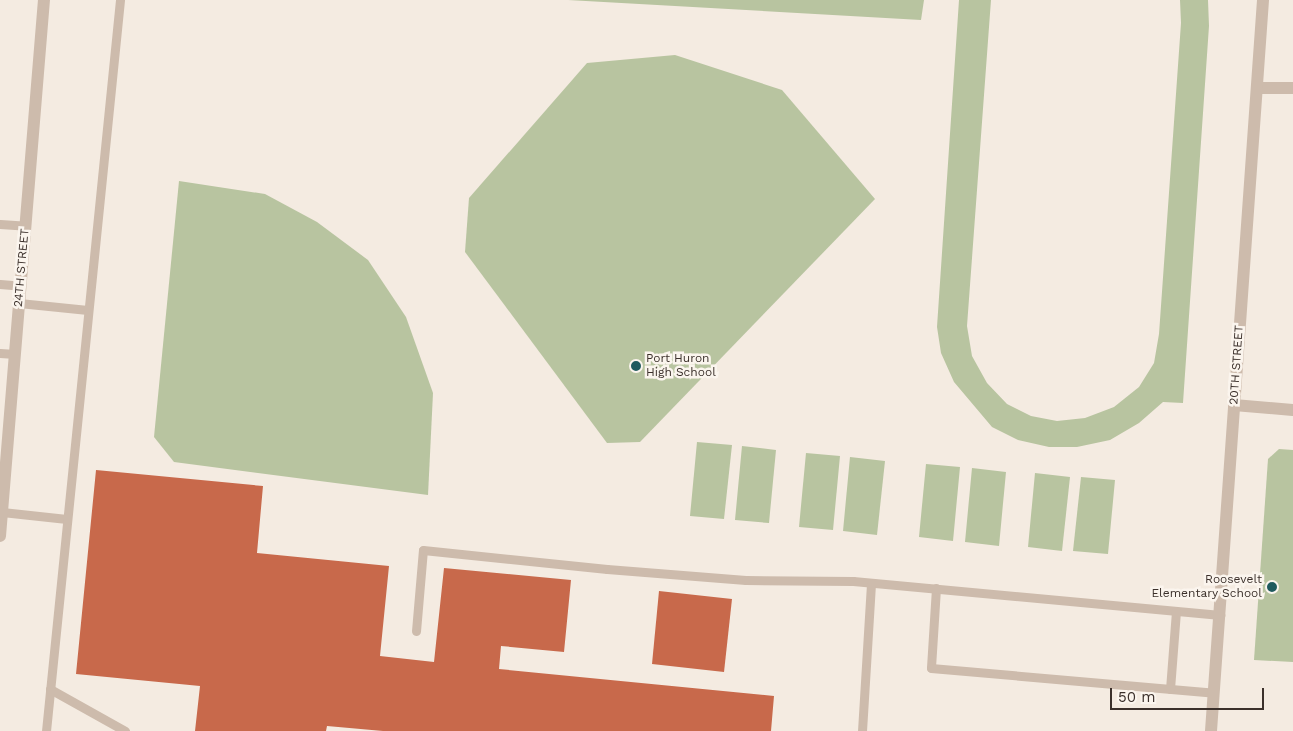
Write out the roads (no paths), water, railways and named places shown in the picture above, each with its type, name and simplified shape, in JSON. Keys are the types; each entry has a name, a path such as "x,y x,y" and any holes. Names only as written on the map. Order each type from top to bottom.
{"street":[{"name":"24TH STREET","path":"0,536 44,0"},
{"name":"20TH STREET","path":"1211,731 1263,0"},
{"path":"1257,88 1293,88"},
{"path":"1234,405 1293,410"}],"lane":[{"path":"46,731 120,0"},
{"path":"0,224 26,226"},
{"path":"0,284 21,286"},
{"path":"19,303 88,310"},
{"path":"0,352 15,354"},
{"path":"2,512 67,519"},
{"path":"416,630 423,550 746,580 871,583 936,588 1220,615"},
{"path":"862,731 871,583"},
{"path":"936,588 931,668 1214,693"},
{"path":"1170,689 1176,611"},
{"path":"50,689 125,731"}],"place":[{"name":"Port Huron High School","path":"636,366"},
{"name":"Roosevelt Elementary School","path":"1272,587"}]}
